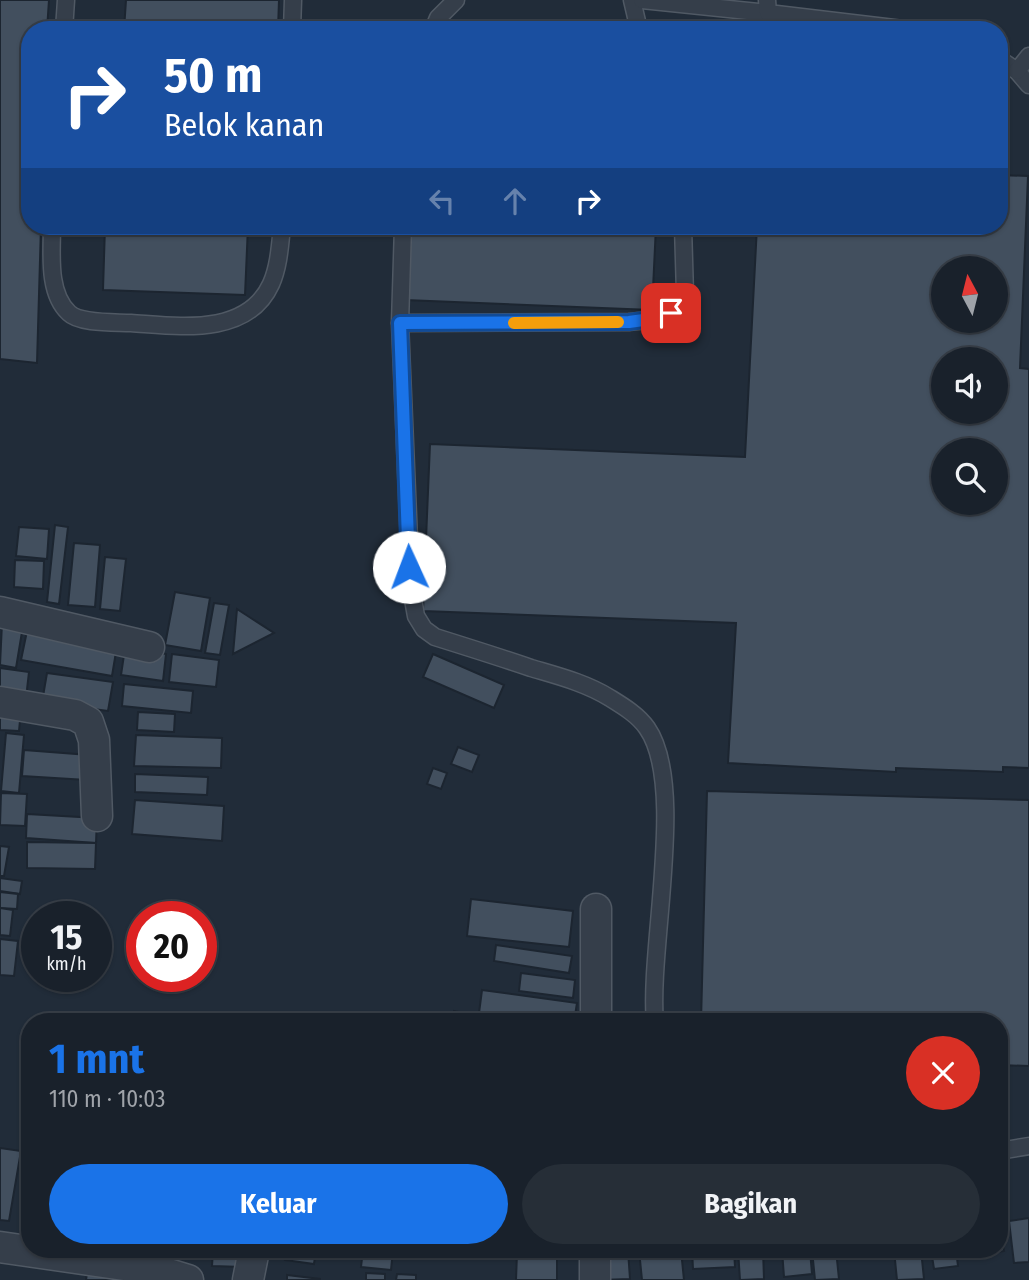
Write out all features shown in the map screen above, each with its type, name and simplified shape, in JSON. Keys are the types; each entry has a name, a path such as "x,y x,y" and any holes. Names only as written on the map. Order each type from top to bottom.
{"street":[{"path":"0,612 149,647"},
{"path":"0,702 75,715 88,722 94,740 97,817"},
{"path":"596,909 596,1013"},
{"path":"0,1247 21,1250"},
{"path":"76,1258 152,1269 188,1280"},
{"path":"248,1280 252,1258"},
{"path":"595,1258 595,1280"}],"lane":[{"path":"65,21 66,0"},
{"path":"292,21 293,0"},
{"path":"437,21 456,0"},
{"path":"632,0 637,21"},
{"path":"642,0 767,7 855,21"},
{"path":"1017,71 1029,56"},
{"path":"1008,65 1029,85"},
{"path":"52,235 56,290 63,306 73,317 97,321 188,326 232,320 263,298 276,267 281,235"},
{"path":"403,235 400,323 411,588 416,616 424,629 435,637 575,681 609,697 638,717 654,741 662,775 665,807 655,1013"},
{"path":"400,323 629,322 663,317 677,309 684,300 684,235"},
{"path":"1008,1150 1029,1146"}],"building":[{"path":"0,0 49,0 48,21 21,21 21,235 41,235 37,363 0,359"},
{"path":"126,0 279,0 278,21 125,21"},
{"path":"1008,175 1028,176 1020,368 1029,369 1029,768 1003,767 1003,772 896,768 896,772 728,763 736,623 423,611 430,444 745,457 757,235 1008,235"},
{"path":"105,235 248,235 245,295 103,290"},
{"path":"408,235 656,235 652,310 405,300"},
{"path":"55,525 68,527 59,604 47,602"},
{"path":"19,527 49,529 47,559 16,556"},
{"path":"74,543 100,545 95,607 68,605"},
{"path":"105,557 126,559 120,611 100,609"},
{"path":"15,560 44,561 43,589 14,587"},
{"path":"175,592 210,598 201,651 165,645"},
{"path":"214,603 229,605 220,655 205,653"},
{"path":"237,609 274,633 233,654"},
{"path":"2,623 23,626 16,668 0,665"},
{"path":"27,631 117,646 112,676 21,660"},
{"path":"125,648 166,654 163,681 121,675"},
{"path":"172,654 219,660 216,687 169,682"},
{"path":"433,654 504,685 494,708 423,677"},
{"path":"0,668 29,672 26,698 0,695"},
{"path":"47,673 113,682 108,711 42,702"},
{"path":"124,684 193,691 191,713 122,706"},
{"path":"0,708 21,710 19,731 0,730"},
{"path":"138,712 175,714 174,732 137,730"},
{"path":"6,733 24,735 19,793 1,791"},
{"path":"136,735 222,738 221,768 134,766"},
{"path":"458,747 479,755 472,772 451,764"},
{"path":"24,750 89,755 87,780 22,776"},
{"path":"433,768 447,773 441,789 427,784"},
{"path":"135,774 208,777 207,795 135,792"},
{"path":"707,791 1029,800 1029,1066 1008,1065 1008,1013 701,1013"},
{"path":"1,793 27,794 25,826 0,825"},
{"path":"135,800 224,806 222,841 132,834"},
{"path":"27,814 97,818 96,843 26,838"},
{"path":"27,842 96,843 95,869 27,868"},
{"path":"0,846 9,847 4,876 0,876"},
{"path":"0,878 22,881 20,894 0,891"},
{"path":"0,892 18,894 17,909 0,908"},
{"path":"471,899 573,911 569,947 467,936"},
{"path":"0,908 13,910 10,936 0,935"},
{"path":"0,939 18,941 14,976 0,975"},
{"path":"496,945 572,956 569,973 494,961"},
{"path":"521,973 575,980 573,998 519,991"},
{"path":"482,990 577,1003 575,1013 479,1013"},
{"path":"0,1148 21,1151 9,1221 0,1220"},
{"path":"1029,1218 1029,1262 1014,1263 1009,1221"},
{"path":"212,1258 244,1258 243,1267 212,1266"},
{"path":"285,1258 315,1258 314,1264"},
{"path":"362,1258 392,1258 391,1270 361,1267"},
{"path":"517,1258 557,1258 557,1280 516,1280"},
{"path":"599,1258 629,1258 630,1279 600,1280"},
{"path":"640,1258 682,1258 684,1280 642,1280"},
{"path":"692,1258 734,1258 735,1267 693,1269"},
{"path":"739,1258 763,1258 764,1279 740,1280"},
{"path":"783,1258 811,1258 812,1274 784,1277"},
{"path":"813,1258 837,1258 839,1279 815,1280"},
{"path":"895,1258 922,1258 924,1279 897,1280"},
{"path":"932,1258 957,1258 958,1266 934,1269"},
{"path":"88,1267 114,1273 112,1280 86,1280"},
{"path":"366,1273 385,1274 385,1280 366,1280"},
{"path":"397,1274 416,1275 416,1280 396,1280"},
{"path":"287,1275 320,1279 320,1280 287,1280"}],"slow traffic":[{"path":"514,323 618,322"}],"route":[{"path":"409,567 400,323 629,322 658,318 671,313"}]}
